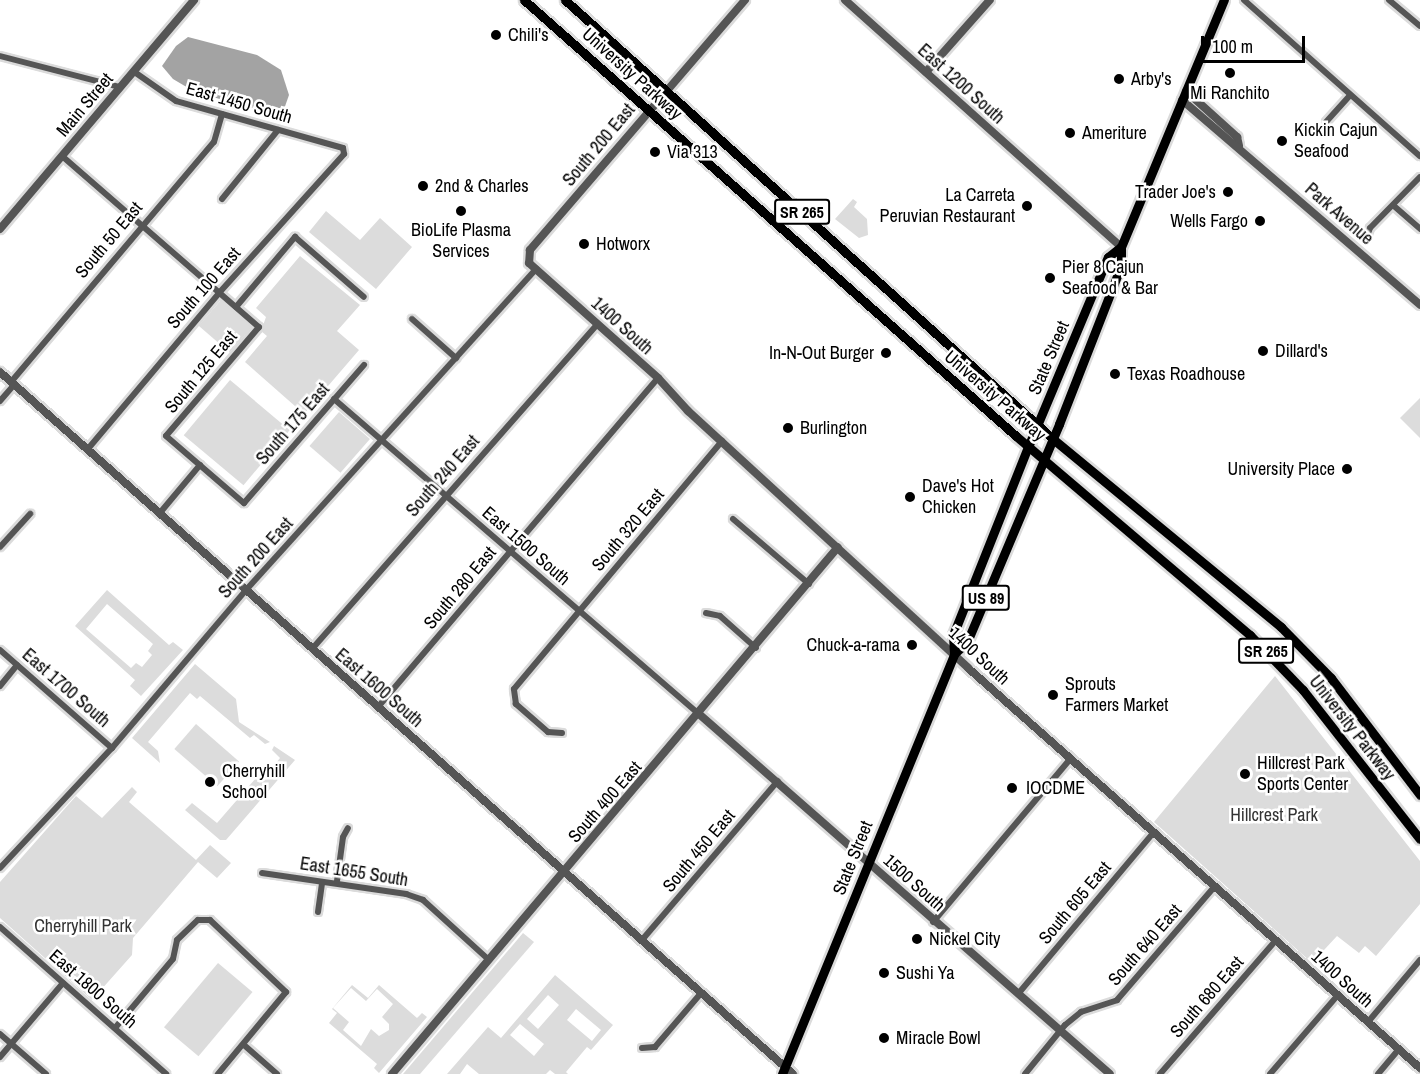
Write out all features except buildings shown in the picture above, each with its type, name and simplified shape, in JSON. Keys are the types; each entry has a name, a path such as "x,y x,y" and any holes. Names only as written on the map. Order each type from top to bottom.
{"main road":[{"name":"University Parkway","path":"524,0 1028,447 1262,647 1303,690 1420,840"},
{"name":"University Parkway","path":"565,0 1053,439 1281,627 1330,678 1420,795"},
{"name":"State Street","path":"954,654 967,642 1053,439 1121,266 1121,247 1224,0"},
{"name":"State Street","path":"783,1070 954,654 953,635 1028,447 1108,257 1121,247"}],"street":[{"name":"Main Street","path":"0,229 194,0"},
{"name":"South 200 East","path":"527,257 648,110 746,0"},
{"name":"East 1200 South","path":"845,0 1121,247"},
{"path":"926,72 990,0"},
{"path":"1244,0 1420,156"},
{"path":"1389,0 1419,23"},
{"path":"0,56 120,87"},
{"name":"East 1450 South","path":"133,71 176,101 343,148"},
{"name":"Park Avenue","path":"1186,91 1237,136 1239,146"},
{"path":"1326,122 1350,95"},
{"name":"Park Avenue","path":"1182,100 1231,144 1239,146 1420,305"},
{"name":"South 50 East","path":"0,401 140,225 214,142 222,114"},
{"path":"222,199 278,130"},
{"name":"South 100 East","path":"87,450 219,293 325,178 344,154 343,148"},
{"path":"62,156 236,307 295,237 364,297"},
{"path":"1367,237 1370,228 1389,206 1394,206 1420,177"},
{"path":"1394,206 1420,229"},
{"name":"1400 South","path":"527,257 536,269 658,378 722,441 954,654 1420,1068"},
{"name":"South 200 East","path":"1,866 112,748 246,590 536,269"},
{"name":"South 125 East","path":"200,465 166,436 259,327 236,307"},
{"path":"412,319 456,358"},
{"name":"South 240 East","path":"312,649 598,324"},
{"name":"South 175 East","path":"200,465 244,503 364,364"},
{"name":"East 1600 South","path":"0,372 702,992 783,1070 793,1074"},
{"name":"South 280 East","path":"378,707 658,378"},
{"name":"East 1500 South","path":"334,399 578,612 699,714"},
{"name":"South 320 East","path":"562,733 548,732 516,704 512,694 722,441"},
{"path":"159,514 200,465"},
{"path":"0,547 30,514"},
{"path":"733,519 809,584"},
{"name":"South 400 East","path":"392,1074 756,648 838,547"},
{"path":"706,613 720,616 756,648"},
{"name":"East 1700 South","path":"0,650 112,748"},
{"path":"0,686 17,665"},
{"name":"1500 South","path":"699,714 778,781 933,922 1110,1074"},
{"path":"933,922 1071,758"},
{"name":"South 450 East","path":"642,940 778,781"},
{"path":"337,881 343,837 348,828"},
{"name":"South 605 East","path":"1018,994 1154,832"},
{"name":"East 1655 South","path":"262,873 322,882 337,881 423,900 489,960"},
{"path":"318,912 322,882"},
{"name":"South 640 East","path":"1025,1074 1081,1012 1117,1000 1215,886"},
{"path":"115,1028 173,959 177,940 203,918 210,920 286,992 219,1074"},
{"name":"East 1800 South","path":"0,927 166,1074"},
{"name":"South 680 East","path":"1161,1074 1276,940"},
{"path":"1368,1022 1420,960"},
{"path":"0,1057 63,983"},
{"path":"642,1048 655,1047 702,992"},
{"path":"1270,1074 1338,995"},
{"path":"0,1034 46,1074"},
{"path":"244,1045 277,1074"},
{"path":"1378,1074 1399,1049"}],"green space":[{"path":"853,199 857,202 854,207 867,219 868,235 859,238 835,219"},
{"path":"326,211 360,240 380,218 412,247 376,289 309,232"},
{"path":"300,256 360,305 337,331 359,350 304,414 245,362 267,336 261,331 266,317 256,308"},
{"path":"221,300 252,327 230,353 199,326"},
{"path":"230,380 290,430 243,485 184,435"},
{"path":"1420,398 1420,438 1400,418"},
{"path":"339,412 370,439 340,473 309,446"},
{"path":"107,590 169,645 173,642 183,650 141,696 130,686 135,680 75,626","holes":["107,604 153,644 148,651 152,655 142,667 136,663 131,668 86,629"]},
{"path":"195,664 236,699 239,722 270,742 265,744 254,735 250,738 200,696 197,699 190,693 148,742 158,751 160,763 132,738"},
{"name":"Hillcrest Park","path":"1275,676 1420,861 1420,904 1376,956 1365,946 1359,953 1337,936 1312,963 1154,822"},
{"path":"196,724 239,761 217,786 174,749"},
{"path":"274,746 295,760 226,840 220,840 185,810 192,803 217,823 263,770 268,773 280,758 272,750"},
{"name":"Cherryhill Park","path":"132,787 137,792 129,802 196,860 210,845 231,863 217,878 198,862 133,938 132,955 92,1000 0,918 0,882 76,796 102,818"},
{"path":"523,933 534,942 420,1074 403,1074"},
{"path":"218,963 252,992 198,1056 164,1027"},
{"path":"555,975 613,1025 591,1050 587,1047 566,1072 568,1074 555,1074 550,1070 546,1074 479,1074 467,1064 460,1074 447,1074 488,1027 501,1038","holes":["548,995 559,1005 538,1029 527,1019","576,1009 601,1030 592,1041 567,1020","520,1024 544,1044 534,1056 510,1035"]},
{"path":"352,985 368,998 379,985 417,1018 422,1013 427,1017 379,1073 374,1068 377,1064 329,1023 337,1013 332,1009","holes":["351,988 366,1001 377,989 393,1004 382,1017 389,1024 389,1030 379,1036 371,1029 361,1046 343,1030 349,1022 333,1008"]}],"shaded area":[{"path":"188,37 257,55 281,70 289,95 283,112 276,115 195,92 173,79 162,66 176,46"}],"place":[{"name":"Chili's","path":"496,35"},
{"name":"Mi Ranchito","path":"1230,73"},
{"name":"Arby's","path":"1119,79"},
{"name":"Ameriture","path":"1070,133"},
{"name":"Kickin Cajun Seafood","path":"1282,141"},
{"name":"Via 313","path":"655,152"},
{"name":"2nd & Charles","path":"423,186"},
{"name":"Trader Joe's","path":"1228,192"},
{"name":"La Carreta Peruvian Restaurant","path":"1027,206"},
{"name":"BioLife Plasma Services","path":"461,211"},
{"name":"Wells Fargo","path":"1260,221"},
{"name":"Hotworx","path":"584,244"},
{"name":"Pier 8 Cajun Seafood & Bar","path":"1050,278"},
{"name":"Dillard's","path":"1263,351"},
{"name":"In-N-Out Burger","path":"886,353"},
{"name":"Texas Roadhouse","path":"1115,374"},
{"name":"Burlington","path":"788,428"},
{"name":"University Place","path":"1347,469"},
{"name":"Dave's Hot Chicken","path":"910,497"},
{"name":"Chuck-a-rama","path":"912,645"},
{"name":"Sprouts Farmers Market","path":"1053,695"},
{"name":"Hillcrest Park Sports Center","path":"1245,774"},
{"name":"Cherryhill School","path":"210,782"},
{"name":"IOCDME","path":"1012,788"},
{"name":"Nickel City","path":"917,939"},
{"name":"Sushi Ya","path":"884,973"},
{"name":"Miracle Bowl","path":"884,1038"}]}
